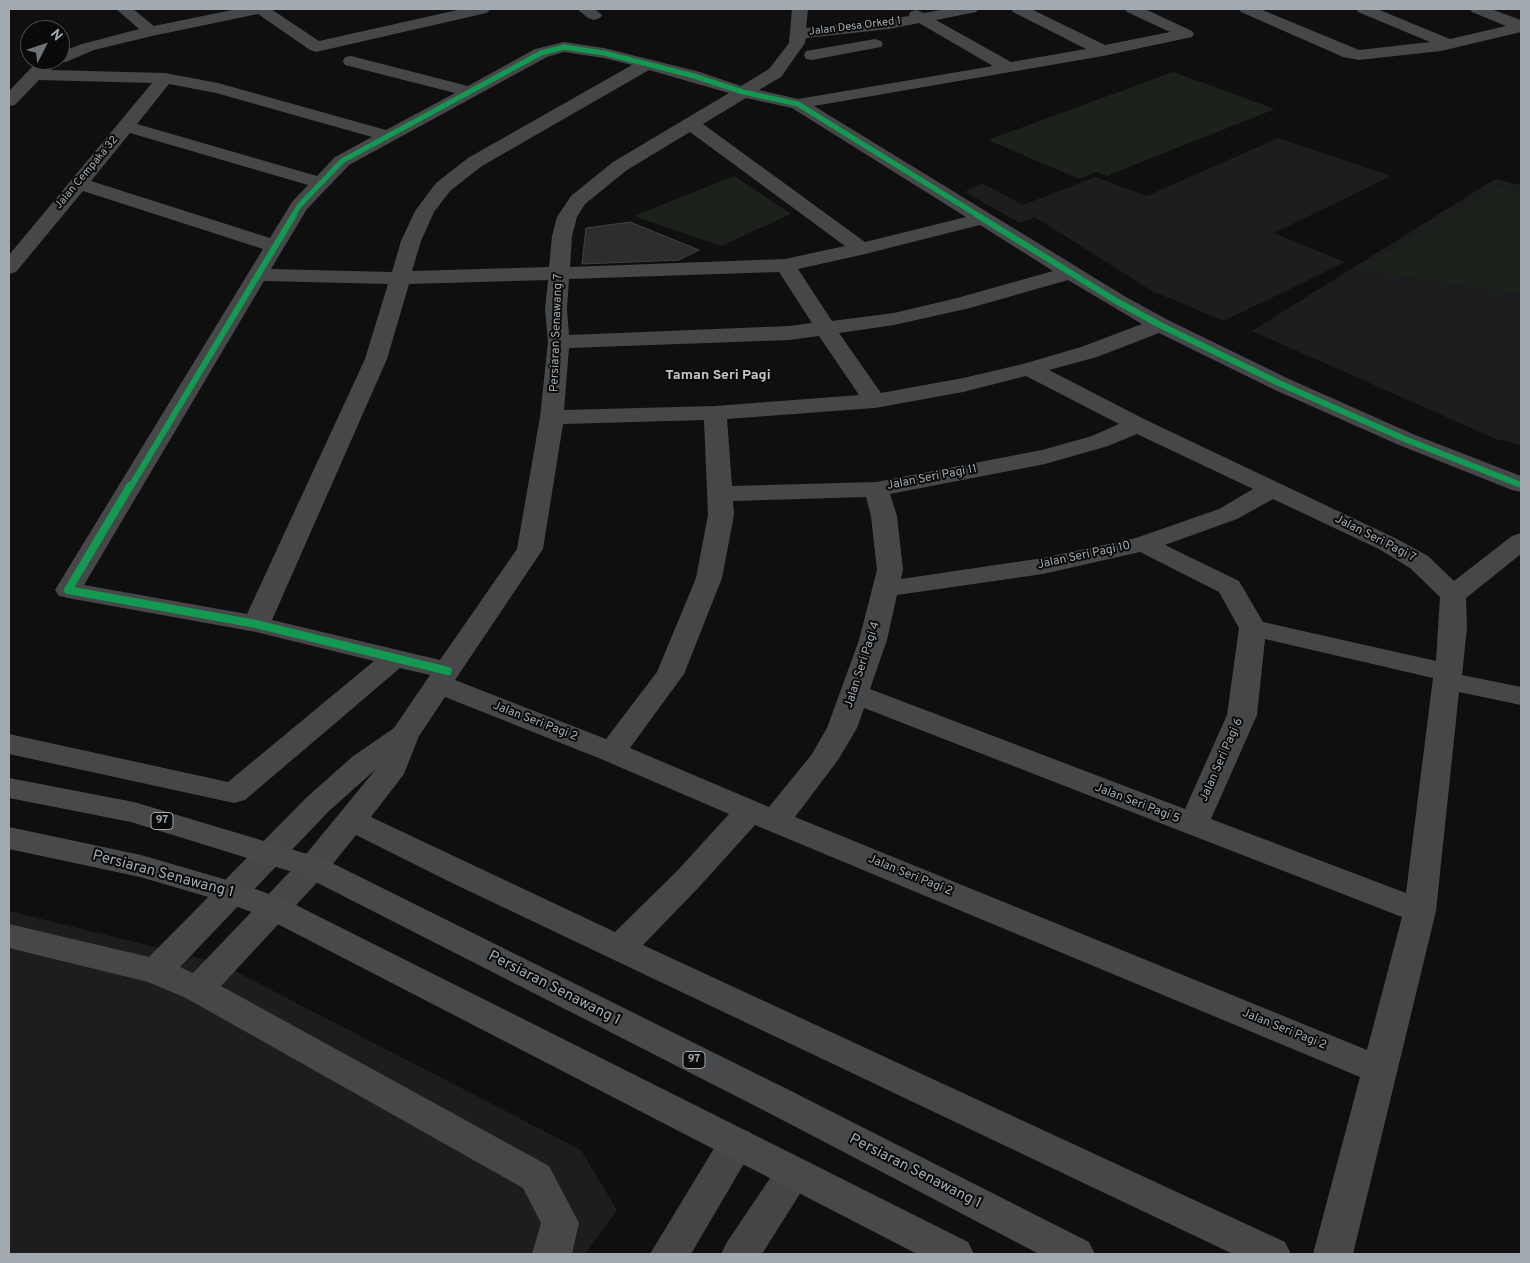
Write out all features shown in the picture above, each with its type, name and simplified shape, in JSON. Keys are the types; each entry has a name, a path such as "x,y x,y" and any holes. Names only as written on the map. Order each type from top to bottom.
{"main road":[{"name":"Persiaran Senawang 1","path":"9,788 134,812 312,867 790,1107 1075,1254"},
{"name":"Persiaran Senawang 1","path":"9,838 141,866 233,893 274,908 954,1254"}],"street":[{"path":"124,9 151,31"},
{"path":"70,54 88,47 151,31 260,9 316,47 482,9"},
{"name":"Persiaran Senawang 7","path":"404,735 530,549 552,417 559,342 556,309 562,236 567,217 578,200 620,166 775,73 797,43 800,9"},
{"path":"903,9 946,31 1009,68"},
{"name":"Jalan Desa Orked 1","path":"798,34 852,29 970,9"},
{"path":"1018,9 1103,51"},
{"path":"798,104 1009,68 1186,34 1133,9"},
{"path":"1247,9 1349,53 1359,55 1448,44 1521,27"},
{"path":"1364,9 1448,44"},
{"path":"1478,9 1521,27"},
{"path":"917,36 946,31"},
{"path":"812,55 888,41"},
{"path":"984,218 861,249 785,265 400,278 258,275 299,206 342,161 469,90 547,51 564,47 585,49 647,64 743,92 798,104 1160,325 1281,384 1407,440 1521,485"},
{"path":"351,61 469,90"},
{"path":"256,624 376,359 411,241 424,211 443,187 475,162 647,64"},
{"path":"9,101 30,73 36,70"},
{"path":"30,73 165,78 218,88 387,136"},
{"name":"Jalan Cempaka 32","path":"9,268 165,78"},
{"path":"690,123 861,249"},
{"path":"126,126 321,183"},
{"path":"78,183 274,246"},
{"path":"785,265 875,402"},
{"path":"559,342 789,333 826,328 894,318 962,303 1072,272"},
{"name":"Jalan Seri Pagi 2","path":"258,275 68,590 256,624 395,658 763,816 1380,1070"},
{"path":"552,417 715,413 875,402 1029,369 1089,352 1160,325"},
{"name":"Jalan Seri Pagi 7","path":"1029,369 1138,424 1388,544 1419,562 1453,595"},
{"path":"612,752 670,674 709,578 721,515 715,413"},
{"name":"Jalan Seri Pagi 11","path":"721,494 876,489 1045,457 1100,441 1138,424"},
{"name":"Jalan Seri Pagi 4","path":"620,948 689,878 763,816 823,760 842,728 873,640 890,570 884,516 876,489"},
{"name":"Jalan Seri Pagi 10","path":"886,589 1043,566 1143,544 1228,514 1272,489"},
{"path":"1332,1254 1420,911 1448,676 1453,628 1453,595 1521,541"},
{"path":"1143,544 1230,587 1253,628 1521,696"},
{"name":"Jalan Seri Pagi 6","path":"1193,825 1242,715 1253,628"},
{"path":"9,744 234,793 395,658"},
{"name":"Jalan Seri Pagi 5","path":"855,694 1420,911"},
{"path":"198,989 312,867 352,820 389,774 404,735"},
{"path":"156,971 318,804 362,764 404,735"},
{"path":"352,820 1271,1254"},
{"path":"9,936 156,971 198,989 536,1177 560,1223 552,1254"},
{"path":"670,1254 736,1143"},
{"path":"742,1254 794,1172"}],"shaded area":[{"path":"1173,72 1275,109 1107,176 1097,172 1079,179 988,140"},
{"path":"1278,138 1391,176 1274,233 1345,262 1224,321 1152,291 1035,217 1020,223 965,192 982,183 1023,205 1095,177 1147,196"},
{"path":"734,176 791,214 721,246 634,216"},
{"path":"1495,179 1521,185 1521,445 1496,439 1252,331"},
{"path":"1498,187 1521,192 1521,294 1358,269"},
{"path":"9,911 219,963 581,1150 617,1210 585,1254 9,1254"}],"building":[{"path":"630,222 699,250 679,260 582,264 586,228"}],"cycle path":[{"path":"448,671 256,624 68,590 299,206 342,161 541,53 564,47 604,53 694,76 743,92 798,104 1118,302 1160,325 1281,384 1407,440 1521,485"}],"district":[{"name":"Taman Seri Pagi","path":"718,376"}]}
